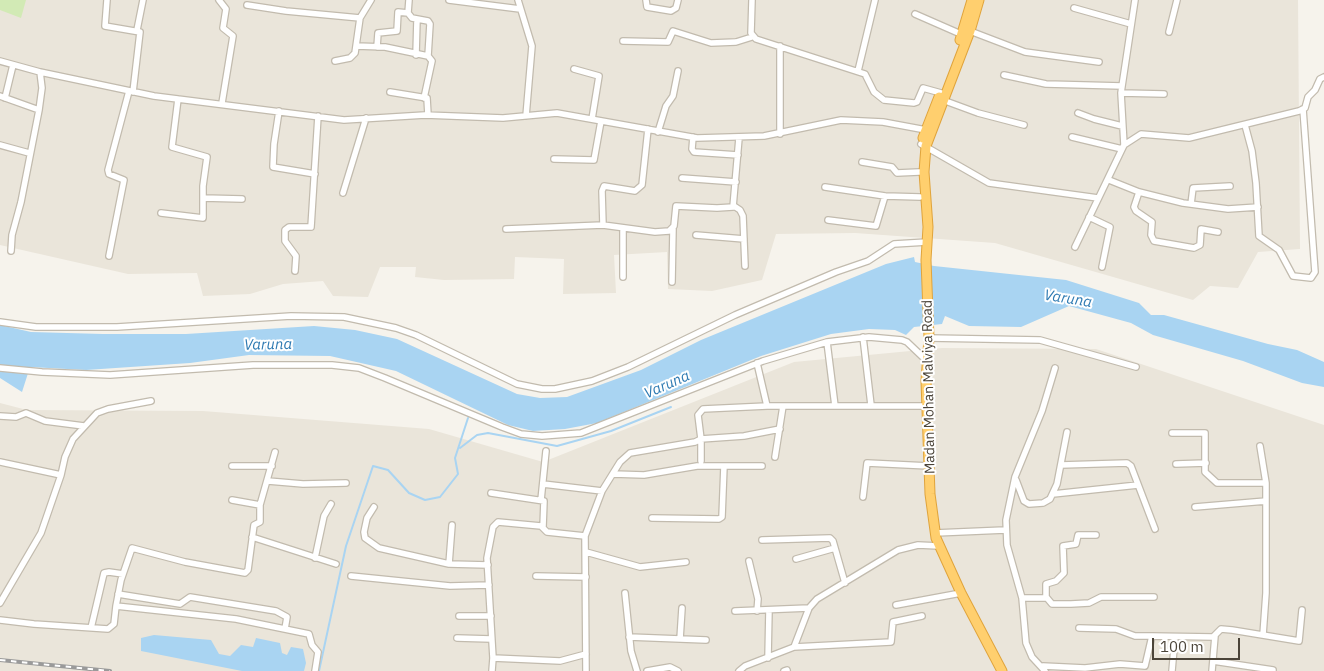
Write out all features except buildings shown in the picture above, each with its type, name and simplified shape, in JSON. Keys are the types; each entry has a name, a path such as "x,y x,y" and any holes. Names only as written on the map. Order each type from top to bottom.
{"highway":[{"name":"Madan Mohan Malviya Road","path":"966,33 972,0"},
{"name":"Madan Mohan Malviya Road","path":"979,0 923,145 928,227 926,260 929,338 927,360 929,466 935,533 939,546 961,593 1002,671"},
{"name":"Madan Mohan Malviya Road","path":"927,240 920,197 919,172 926,130 941,97"}],"street":[{"path":"107,0 105,26 137,30"},
{"path":"109,256 124,180 108,174 108,170 131,91 140,35 137,30 143,0"},
{"path":"219,0 226,9 224,28 233,36 222,103"},
{"path":"335,61 353,56 360,18 371,0"},
{"path":"409,0 408,12 412,18 428,21 430,24 428,56 432,61 424,98"},
{"path":"449,0 520,8"},
{"path":"518,0 532,46 526,116"},
{"path":"646,0 647,7 671,11 676,8 678,0"},
{"path":"752,0 752,36"},
{"path":"858,70 875,0"},
{"path":"1124,147 1121,90 1135,0"},
{"path":"1168,32 1177,0"},
{"path":"247,5 286,11 360,18"},
{"path":"1074,8 1131,24"},
{"path":"377,47 378,34 397,31 398,12 408,12"},
{"path":"915,14 1026,52 1099,62"},
{"path":"416,55 417,20"},
{"path":"624,41 668,42 674,32 711,43 736,42 752,36 858,70 868,77 874,92 884,100 914,103 917,102 923,88 941,97 1024,125"},
{"path":"356,46 377,47 428,56"},
{"path":"780,46 780,134"},
{"path":"0,61 40,72 131,91 178,99 222,103 344,120 428,115 503,118 557,113 693,137 739,138 780,134 841,120 883,122 926,130"},
{"path":"13,65 2,97 39,110"},
{"path":"574,69 599,76 592,119"},
{"path":"658,132 666,106 673,96 678,71"},
{"path":"11,250 10,242 21,202 29,153 39,110 42,88 40,72"},
{"path":"1004,75 1046,84 1164,94"},
{"path":"1245,124 1252,150 1258,207 1258,231 1261,239 1279,250 1293,276 1313,277 1316,272 1303,109 1308,96 1315,90 1320,79 1324,77"},
{"path":"390,92 428,100 428,115"},
{"path":"161,213 202,219 207,157 172,147 178,99"},
{"path":"1075,247 1124,147 1141,134 1189,138 1303,109"},
{"path":"279,111 273,167 315,174"},
{"path":"1078,113 1122,126"},
{"path":"295,271 296,256 285,241 285,230 289,227 311,227 318,116"},
{"path":"343,193 366,118"},
{"path":"554,159 594,160 601,121"},
{"path":"603,225 602,191 604,186 635,191 642,186 648,130"},
{"path":"693,137 692,149 694,152 738,155"},
{"path":"1072,137 1124,147"},
{"path":"734,206 739,138"},
{"path":"0,145 29,153"},
{"path":"923,145 989,183 1098,198"},
{"path":"862,162 892,167 897,173 919,172"},
{"path":"682,178 736,182"},
{"path":"1109,180 1139,192 1191,204 1228,209 1258,207"},
{"path":"1191,204 1193,188 1230,186"},
{"path":"826,187 885,196 920,197"},
{"path":"1139,192 1134,207 1136,211 1152,222 1151,235 1154,241 1194,248 1200,245 1201,229 1218,232"},
{"path":"828,220 876,226 885,196"},
{"path":"203,198 242,199"},
{"path":"672,282 673,229 676,206 717,208 734,206 742,211 745,266"},
{"path":"1089,217 1110,227 1102,267"},
{"path":"506,229 603,225 655,232 673,229"},
{"path":"623,228 623,277"},
{"path":"696,235 744,239"},
{"path":"0,322 36,327 88,328 291,316 344,317 396,328 416,335 517,384 530,388 555,389 592,381 628,367 735,315 836,272 868,261 894,244 927,240"},
{"path":"862,337 871,405"},
{"path":"0,368 110,375 253,366 332,365 359,368 502,427 521,434 542,436 580,433 674,398 757,363 827,342 862,337 889,338 907,342 927,360"},
{"path":"929,338 1040,340 1136,367"},
{"path":"827,342 835,406"},
{"path":"757,363 768,406"},
{"path":"1055,368 1042,411 1015,478 1005,530 1007,545 1022,598 1026,643 1032,657 1044,669 1086,668 1120,664 1143,666 1146,665 1152,636"},
{"path":"0,603 42,533 68,449 84,426 97,414 108,408 151,400"},
{"path":"701,461 698,415 704,409 768,406 927,406"},
{"path":"775,457 783,406"},
{"path":"0,416 16,417 26,413 45,421 84,426"},
{"path":"586,671 585,536 602,491 620,462 630,453 695,442 701,438 744,436 780,429"},
{"path":"1015,478 1022,499 1029,504 1044,503 1053,494 1067,432"},
{"path":"1172,433 1205,433 1206,474 1217,483 1266,482"},
{"path":"1260,446 1266,482 1263,635"},
{"path":"541,500 546,451"},
{"path":"0,620 111,628 122,574 130,550 136,548 185,562 243,574 248,570 254,525 260,522 260,505 275,452"},
{"path":"0,462 61,475"},
{"path":"1061,465 1123,462 1131,466 1155,529"},
{"path":"1176,464 1206,462"},
{"path":"863,496 867,463 929,466"},
{"path":"232,466 272,466"},
{"path":"613,474 644,475 697,466 762,466"},
{"path":"652,518 718,519 722,517 724,466"},
{"path":"268,481 303,484 346,483"},
{"path":"542,484 602,491"},
{"path":"1053,494 1138,485"},
{"path":"491,493 541,500 545,502 546,506 543,526 547,532 585,536"},
{"path":"232,500 260,505"},
{"path":"1195,507 1266,501"},
{"path":"315,558 324,516 331,504"},
{"path":"374,506 364,527 365,538 379,548 449,564 488,565"},
{"path":"492,671 488,565 493,527 501,521 543,526"},
{"path":"449,564 452,525"},
{"path":"935,533 1005,530"},
{"path":"1046,598 1046,584 1056,581 1064,573 1063,546 1076,544 1078,535 1096,535"},
{"path":"252,537 336,564"},
{"path":"762,540 830,538 835,548 845,583"},
{"path":"794,647 809,608 817,600 908,546 939,546"},
{"path":"796,559 835,548"},
{"path":"586,552 640,567 686,562"},
{"path":"749,561 758,599 757,611"},
{"path":"91,628 104,573 122,574"},
{"path":"351,576 450,586 489,585"},
{"path":"536,576 586,577"},
{"path":"625,593 629,637 636,671"},
{"path":"896,605 961,593"},
{"path":"118,594 180,604 190,597 276,611 287,617 285,629"},
{"path":"1022,598 1049,598 1052,604 1071,604 1089,603 1101,597 1154,597"},
{"path":"116,606 236,619 310,634 312,645 318,652 315,671"},
{"path":"680,639 682,608"},
{"path":"735,611 809,608"},
{"path":"768,658 769,610"},
{"path":"1212,671 1215,636 1221,629 1299,641 1302,610"},
{"path":"459,616 491,616"},
{"path":"739,671 746,666 794,647 891,642 893,622 922,616"},
{"path":"1079,628 1116,629 1135,636 1215,636"},
{"path":"629,637 706,640"},
{"path":"1172,671 1175,637"},
{"path":"457,638 491,639"},
{"path":"493,658 560,661 586,654"},
{"path":"1213,661 1272,670"},
{"path":"647,671 670,667 678,671"}],"shaded area":[{"path":"0,0 1298,0 1300,249 1258,252 1238,288 1210,286 1193,300 995,243 855,233 776,234 762,280 712,291 668,289 667,252 614,255 616,293 563,294 564,259 515,257 514,279 444,280 415,277 416,267 380,267 368,297 333,296 323,281 283,284 250,294 203,296 197,273 128,274 0,245"},
{"path":"942,348 1096,349 1324,425 1324,671 0,671 0,403 27,410 203,411 429,429 543,462 794,362"}],"green space":[{"path":"0,0 26,0 21,18 0,10"}],"water":[{"name":"Varuna","path":"914,257 915,262 934,266 1066,280 1139,303 1151,315 1164,315 1268,344 1297,350 1324,362 1324,387 1302,383 1243,361 1153,335 1131,323 1069,306 1021,327 969,326 945,316 942,324 914,327 906,335 895,330 869,329 831,334 761,356 597,423 565,429 533,431 508,425 396,371 330,356 249,355 190,363 86,370 30,367 22,392 0,378 0,325 31,332 103,334 186,334 314,326 355,330 397,339 517,394 540,398 567,397 641,370 701,340 886,264"},
{"path":"154,635 211,640 219,654 230,656 241,645 253,647 256,638 280,643 282,653 287,655 291,647 303,649 306,663 304,671 242,671 141,651 141,638"}],"waterway":[{"path":"460,448 477,435 488,433 557,446 611,431 671,407"},
{"path":"319,671 346,546 373,466 388,470 409,493 425,500 440,497 458,474 455,458 468,418"}],"railway":[{"path":"0,660 110,671"}]}
